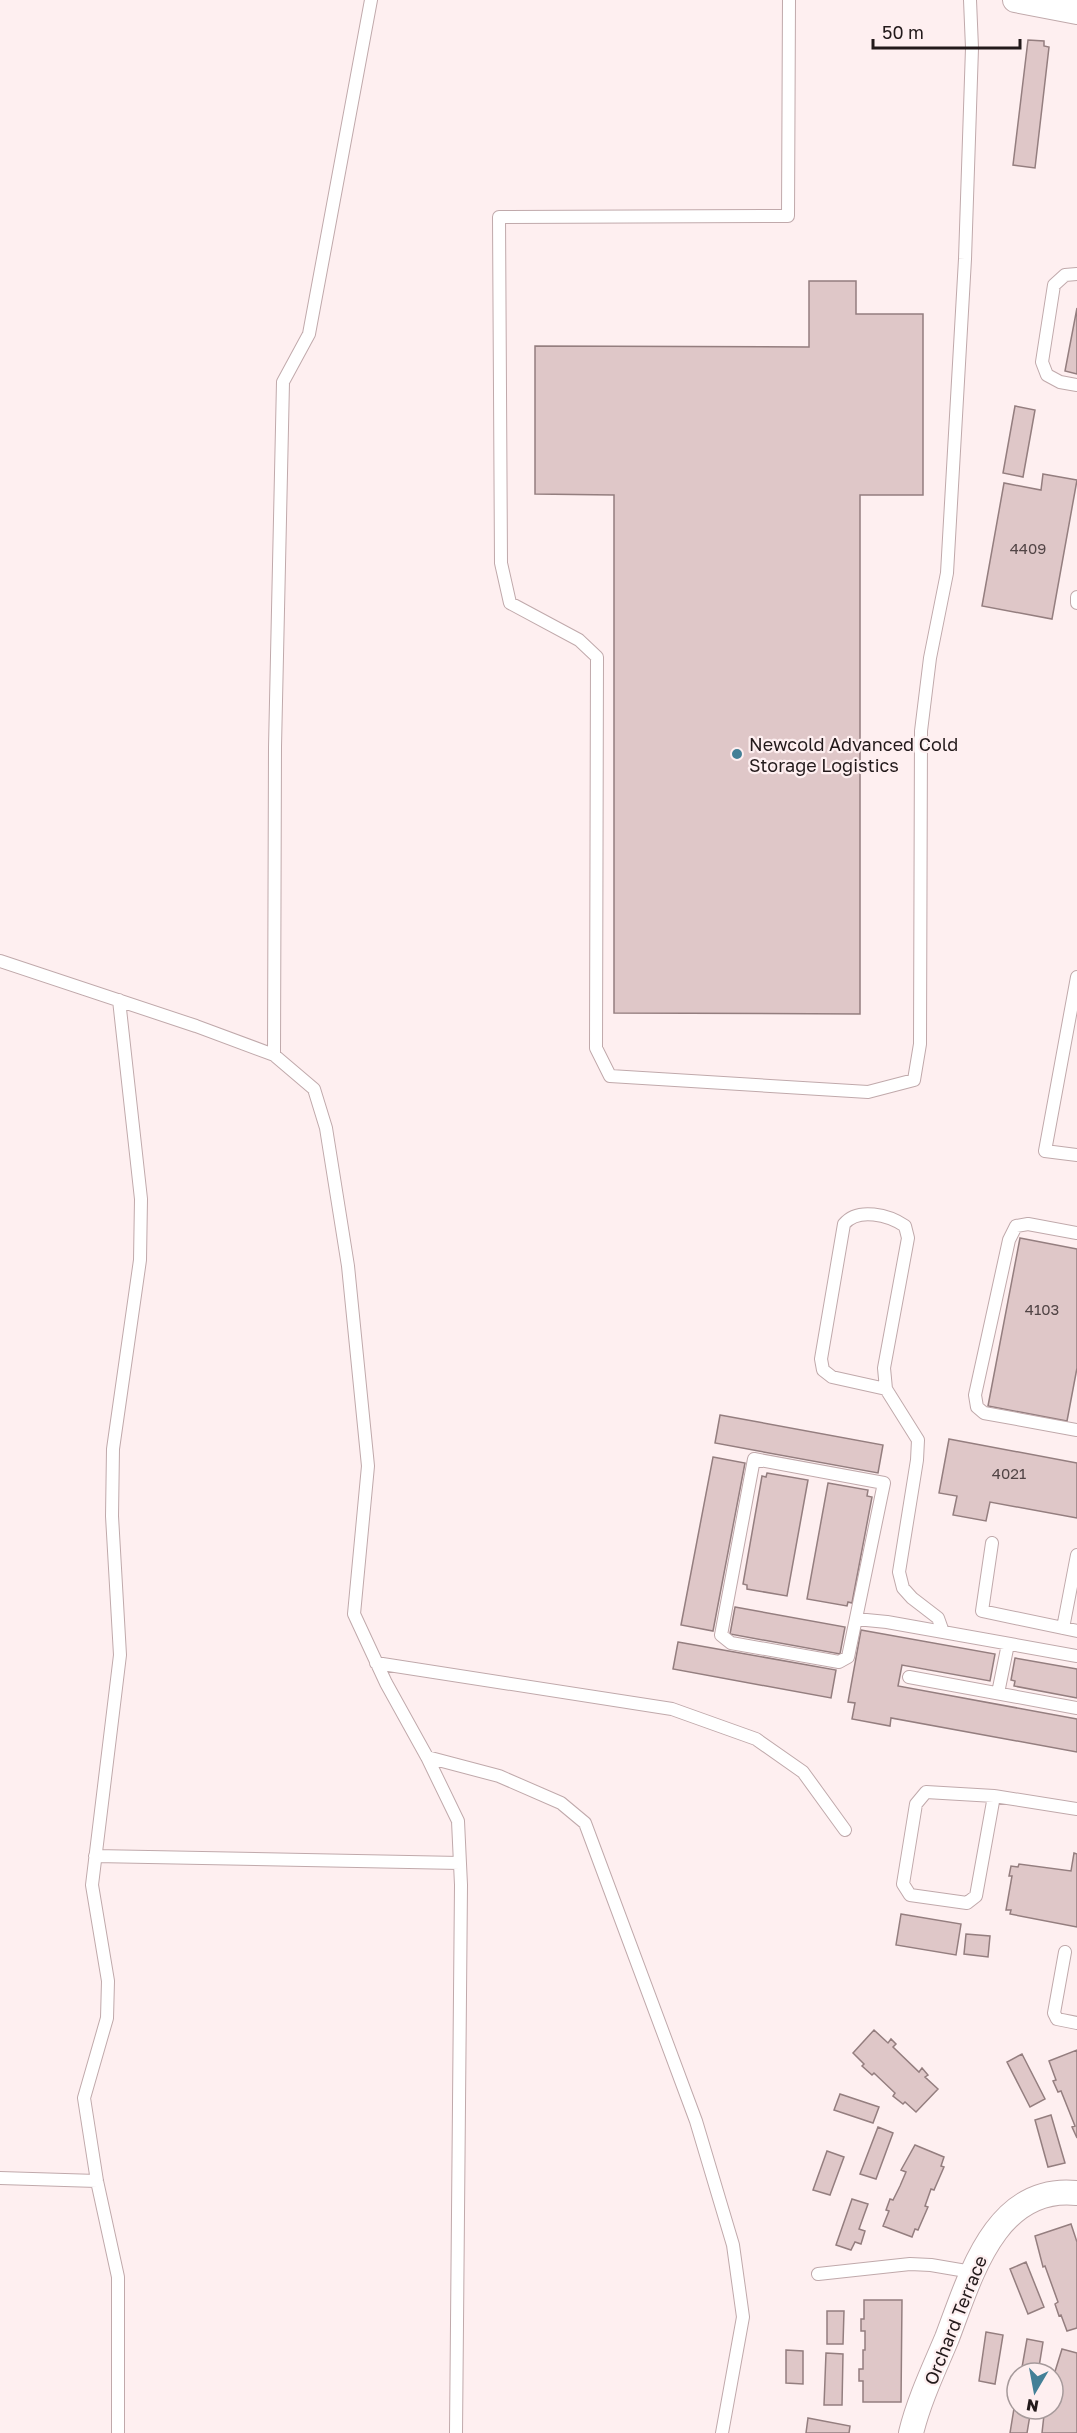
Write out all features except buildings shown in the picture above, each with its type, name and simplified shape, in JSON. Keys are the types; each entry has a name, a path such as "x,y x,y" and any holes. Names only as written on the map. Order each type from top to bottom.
{"street":[{"path":"1015,0 1077,12"},
{"name":"Orchard Terrace","path":"911,2433 972,2271 991,2235 1018,2209 1043,2194 1057,2191 1077,2193"}],"lane":[{"path":"274,1054 275,735 283,382 309,334 371,0"},
{"path":"789,0 788,216 499,217 501,563 510,603 579,640 597,657 596,1048 610,1076 868,1092 914,1080 920,1044 921,731 930,658 947,573 965,259 972,48 970,0"},
{"path":"1077,274 1065,275 1054,285 1042,362 1047,375 1060,382 1077,385"},
{"path":"1077,597 1077,603"},
{"path":"0,961 274,1054 314,1089 326,1128 348,1266 368,1466 354,1614 376,1663 427,1757 458,1821 460,1863 456,2433"},
{"path":"1077,977 1045,1151 1077,1155"},
{"path":"118,2433 118,2277 97,2181 84,2098 107,2019 108,1981 92,1885 120,1655 112,1516 113,1449 140,1260 141,1199 119,1000"},
{"path":"886,1389 832,1377 823,1370 821,1359 843,1224 849,1217 860,1213 896,1220 905,1226 908,1238 884,1368 886,1389 918,1440 917,1460 899,1572 903,1588 938,1618 943,1632"},
{"path":"1077,1233 1028,1224 1016,1226 1009,1240 975,1395 977,1407 984,1413 1077,1430"},
{"path":"754,1459 884,1482 856,1619 848,1657 839,1662 731,1643 721,1635 754,1459"},
{"path":"993,1543 982,1611 1077,1631"},
{"path":"1064,1628 1077,1555"},
{"path":"856,1619 1077,1656"},
{"path":"998,1693 1008,1644"},
{"path":"376,1663 672,1709 756,1739 803,1772 845,1830"},
{"path":"909,1677 1077,1708"},
{"path":"427,1757 499,1776 561,1803 585,1823 696,2121 733,2245 743,2317 722,2433"},
{"path":"994,1796 976,1896 967,1903 910,1895 903,1884 916,1804 926,1792 994,1796 1077,1809"},
{"path":"95,1856 460,1863"},
{"path":"1065,1952 1054,2013 1057,2019 1077,2023"},
{"path":"0,2178 97,2181"},
{"path":"818,2274 910,2264 972,2271"}],"place":[{"name":"Newcold Advanced Cold Storage Logistics","path":"737,754"}]}
